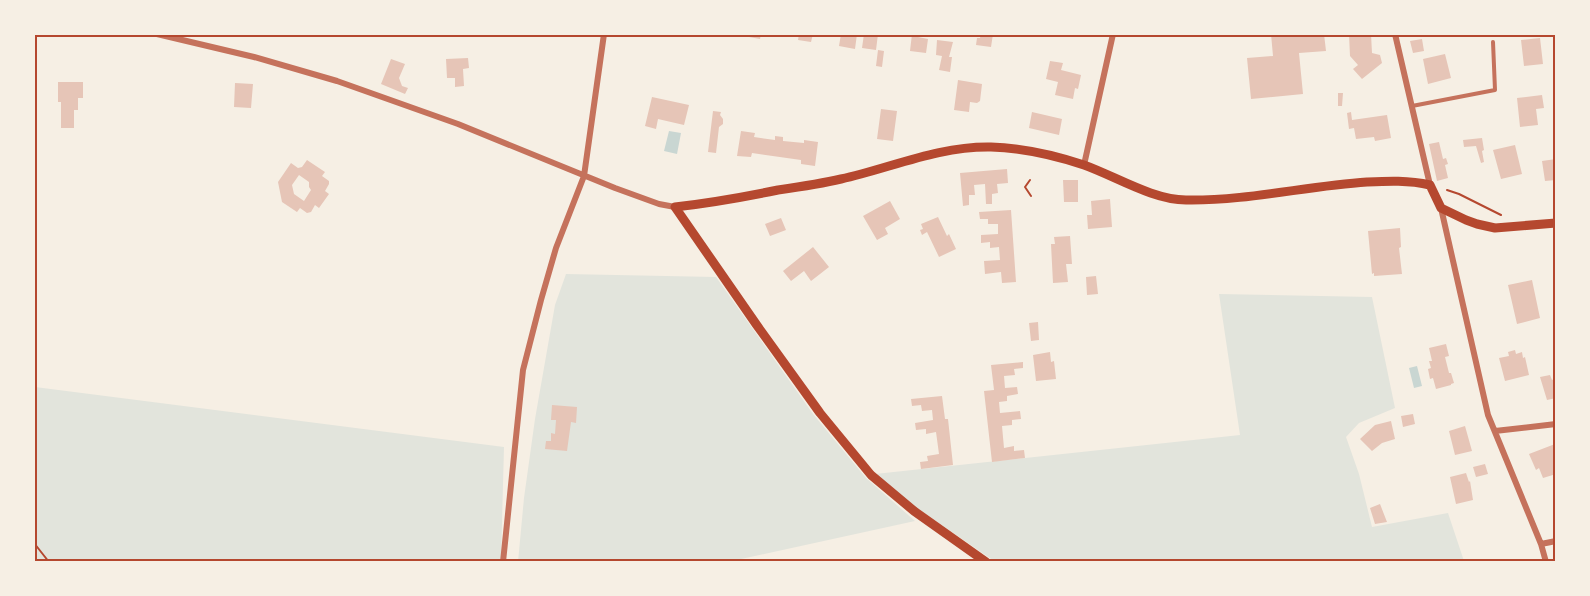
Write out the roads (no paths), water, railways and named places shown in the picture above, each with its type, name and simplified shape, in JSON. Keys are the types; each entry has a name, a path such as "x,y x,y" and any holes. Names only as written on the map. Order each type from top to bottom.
{"main road":[{"path":"986,561 914,511 871,475 820,413 675,207 706,204 841,179 928,154 988,147 1018,148 1038,152 1084,165 1154,194 1183,200 1218,200 1342,184 1404,180 1430,185 1441,208 1477,224 1495,228 1556,223"}],"street":[{"path":"157,34 254,57 337,81 458,124 584,177 659,204 675,207"},
{"path":"503,561 524,370 556,248 584,177 604,34"},
{"path":"1084,165 1113,34"},
{"path":"1395,34 1430,185"},
{"path":"1441,208 1488,415 1546,561"},
{"path":"1495,432 1556,424"},
{"path":"1541,544 1556,541"}],"lane":[{"path":"1412,107 1495,90 1493,42"}]}
